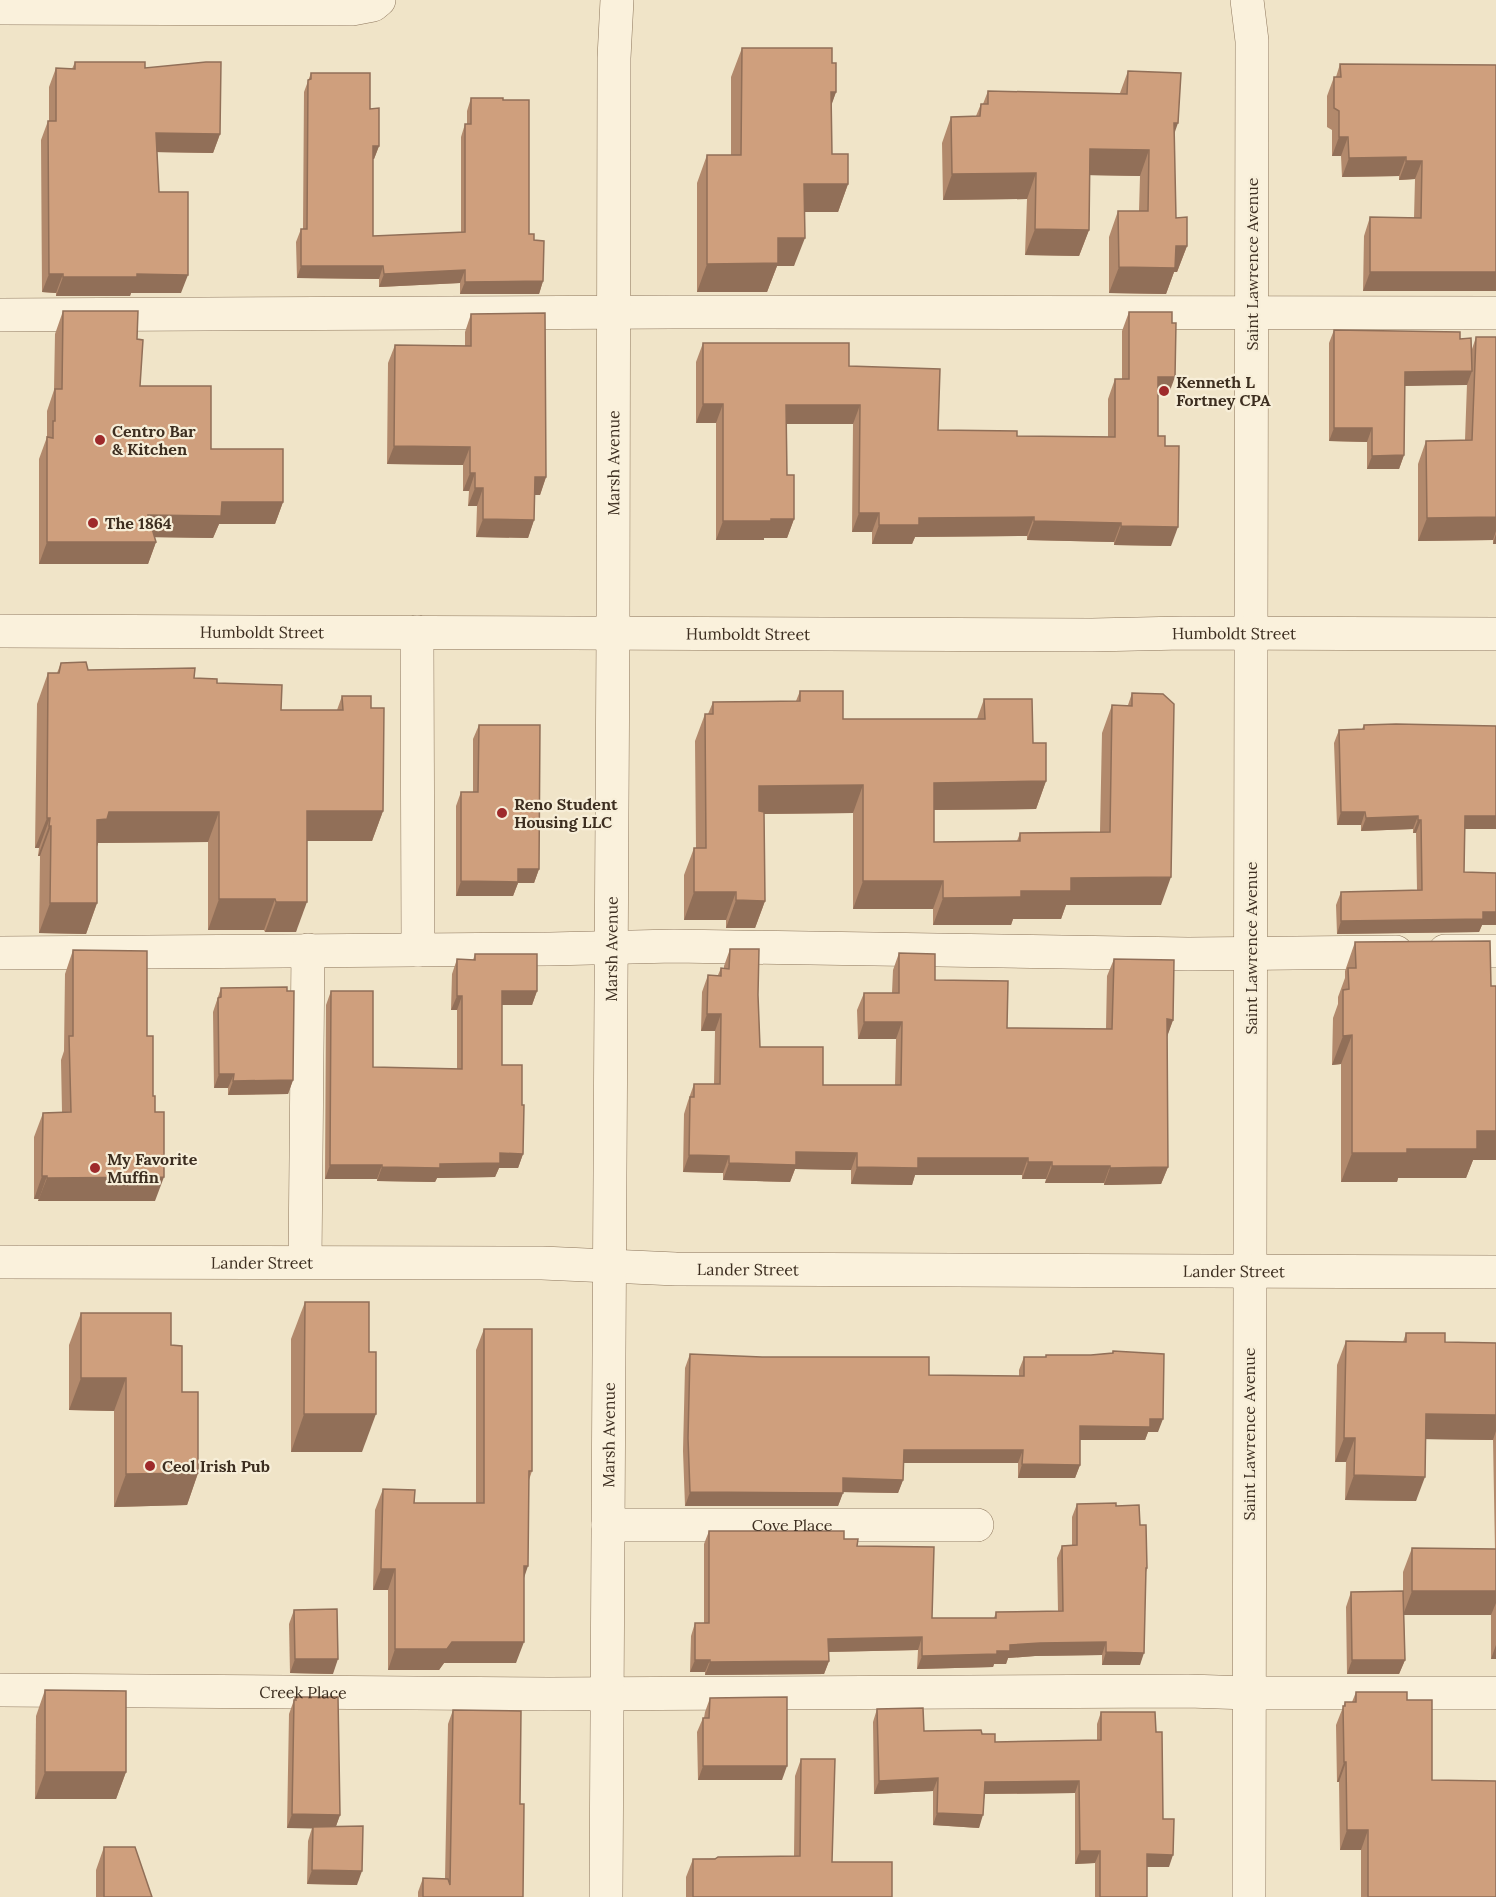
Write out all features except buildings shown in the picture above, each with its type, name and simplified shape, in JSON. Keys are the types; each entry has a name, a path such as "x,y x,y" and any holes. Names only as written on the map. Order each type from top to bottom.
{"street":[{"path":"0,8 352,9 373,5 378,0"},
{"name":"Marsh Avenue","path":"606,1897 614,58 617,0"},
{"name":"Saint Lawrence Avenue","path":"1247,0 1252,41 1248,1897"},
{"path":"0,315 1496,313"},
{"name":"Humboldt Street","path":"0,631 1080,635 1496,633"},
{"path":"417,632 417,950"},
{"path":"0,952 674,946 1188,954 1496,951"},
{"path":"305,1262 308,950"},
{"name":"Lander Street","path":"0,1262 531,1263 676,1269 1496,1272"},
{"name":"Cove Place","path":"608,1525 977,1525"},
{"name":"Creek Place","path":"0,1690 607,1694 1188,1691 1249,1694 1496,1693"}],"place":[{"name":"Kenneth L Fortney CPA","path":"1164,391"},
{"name":"Centro Bar & Kitchen","path":"100,440"},
{"name":"The 1864","path":"93,523"},
{"name":"Reno Student Housing LLC","path":"502,813"},
{"name":"My Favorite Muffin","path":"95,1168"},
{"name":"Ceol Irish Pub","path":"150,1466"}]}
